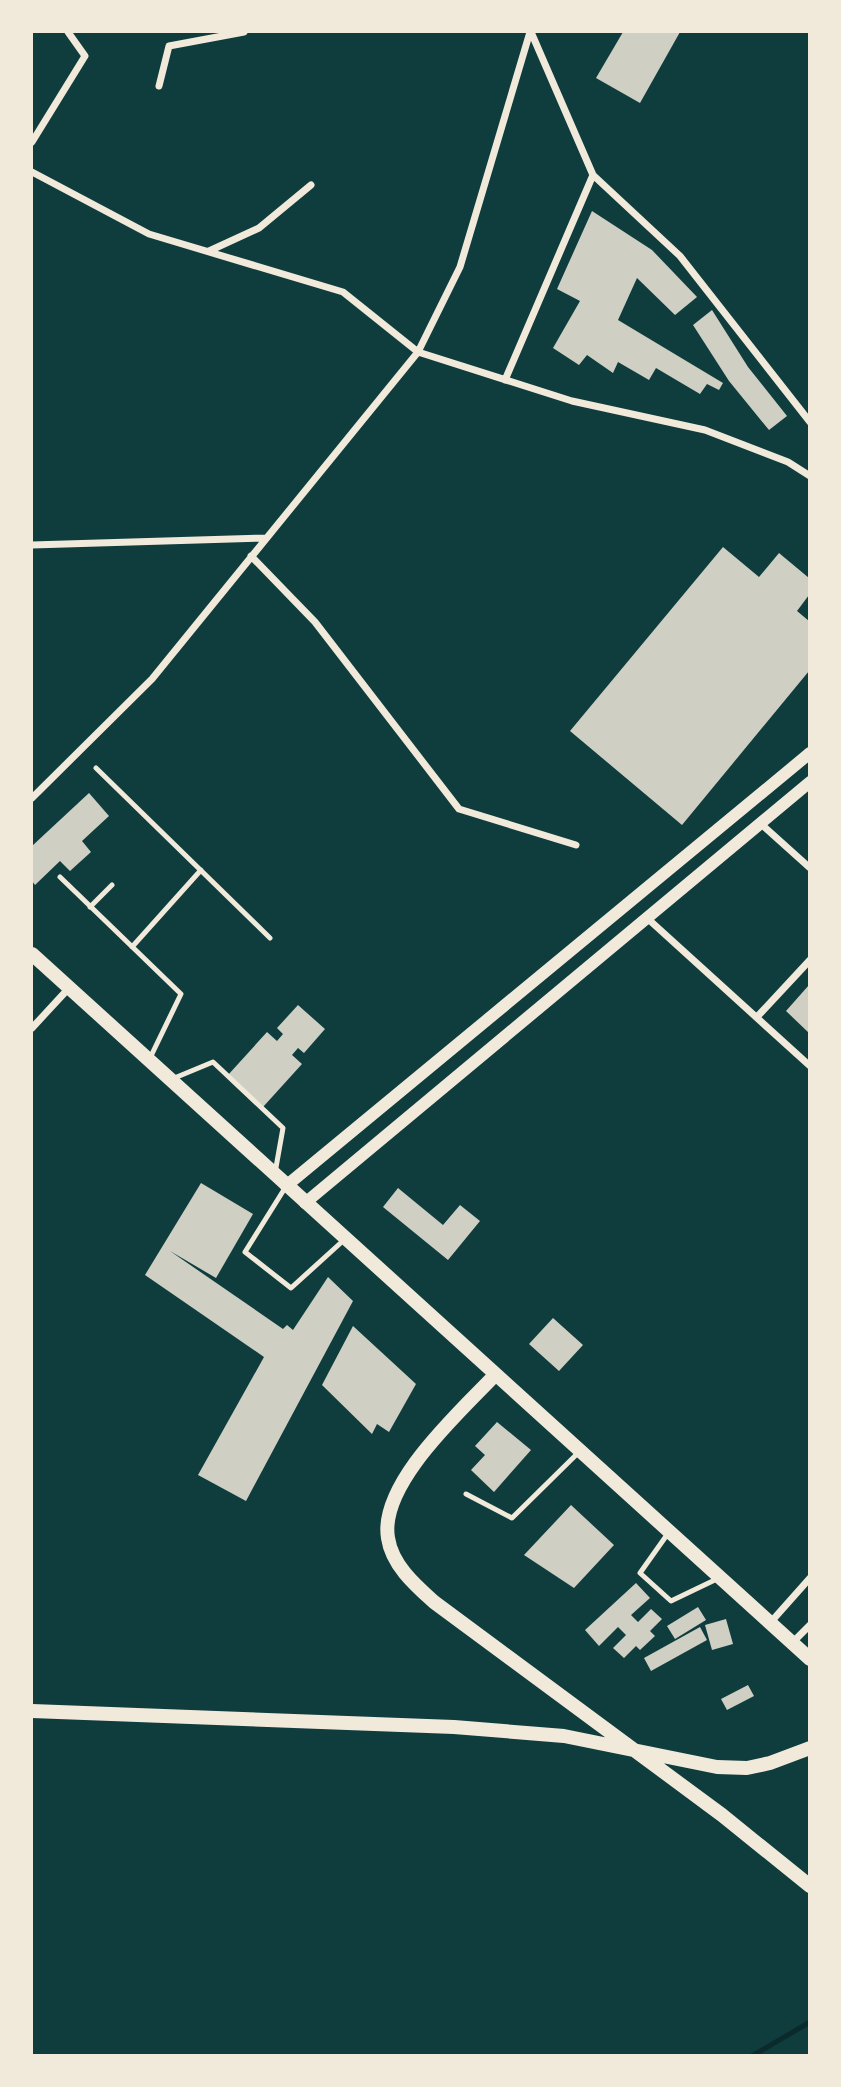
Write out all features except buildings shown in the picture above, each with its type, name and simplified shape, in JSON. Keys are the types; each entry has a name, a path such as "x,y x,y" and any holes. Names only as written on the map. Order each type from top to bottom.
{"main road":[{"path":"32,954 494,1376 810,1659"},
{"path":"494,1376 405,1476 388,1514 388,1538 396,1560 410,1581 434,1602 722,1815 808,1885"},
{"path":"32,1711 454,1727 564,1736 727,1768 747,1768 810,1748"}],"street":[{"path":"32,142 85,56 68,32"},
{"path":"159,86 169,46 244,32"},
{"path":"530,32 593,175 680,256 810,422"},
{"path":"32,798 152,679 418,352 460,267 530,32"},
{"path":"32,172 149,234 343,292 418,352 572,401 705,430 788,462 810,476"},
{"path":"505,380 593,175"},
{"path":"208,251 260,228 311,185"},
{"path":"32,545 265,538"},
{"path":"251,556 315,622 459,808 576,845"},
{"path":"280,1181 810,753"},
{"path":"305,1203 810,782"},
{"path":"760,823 810,868"},
{"path":"647,918 810,1066"},
{"path":"757,1017 810,960"},
{"path":"32,1028 69,988"},
{"path":"770,1623 810,1578"},
{"path":"792,1643 810,1625"}],"lane":[{"path":"96,768 270,938"},
{"path":"132,947 201,870"},
{"path":"60,877 181,994 149,1061"},
{"path":"90,907 112,885"},
{"path":"170,1080 213,1062 283,1128 280,1181 244,1252 291,1288 345,1239"},
{"path":"466,1494 512,1518 579,1452"},
{"path":"668,1532 640,1573 671,1601 719,1578"}],"waterway":[{"path":"752,2056 810,2022"}]}
